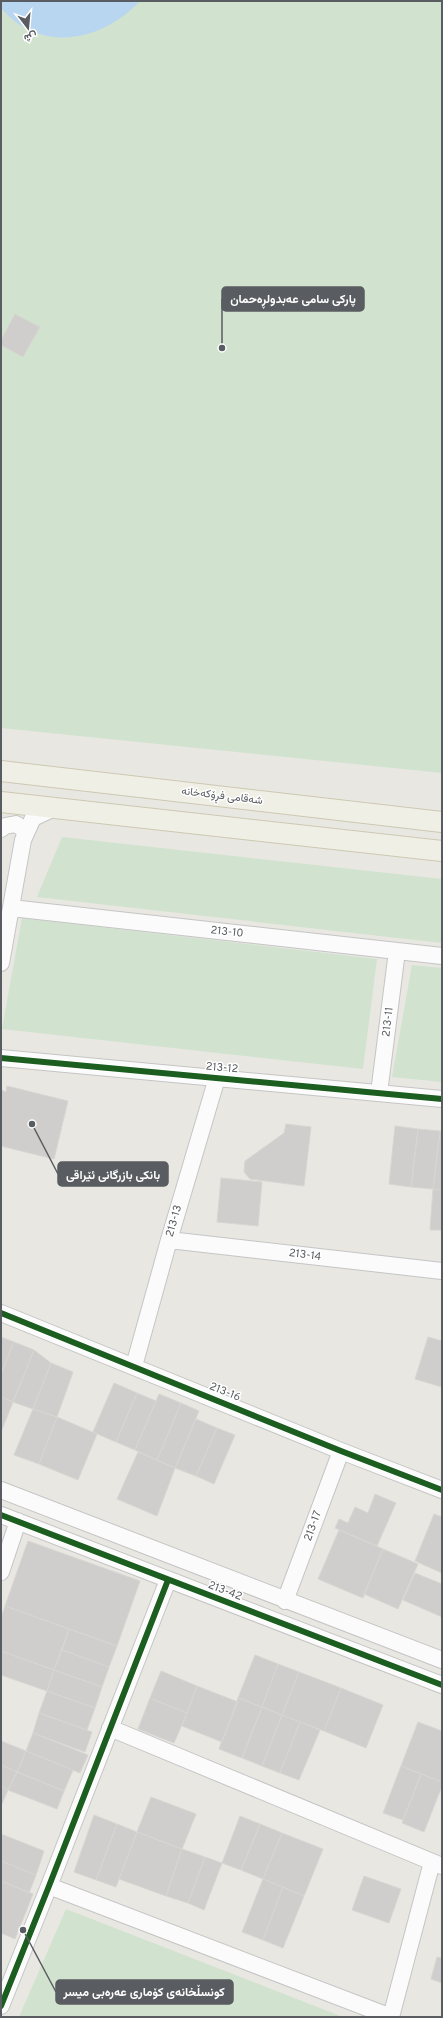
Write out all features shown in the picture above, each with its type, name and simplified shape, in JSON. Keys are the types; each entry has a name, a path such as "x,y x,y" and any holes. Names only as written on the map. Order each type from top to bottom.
{"main road":[{"name":"شەقامی فڕۆکەخانە","path":"1,771 442,822"},
{"path":"1,802 442,851"}],"street":[{"path":"1,963 25,835 33,818 54,808"},
{"path":"1,829 5,826 16,824 23,829 25,835"},
{"name":"213-10","path":"11,908 442,956"},
{"name":"213-11","path":"379,1093 397,951"},
{"name":"213-12","path":"1,1058 442,1099"},
{"name":"213-13","path":"134,1366 169,1240 217,1078"},
{"name":"213-14","path":"169,1240 442,1271"},
{"name":"213-16","path":"1,1313 341,1451 442,1490"},
{"name":"213-17","path":"285,1601 341,1451"},
{"name":"213-42","path":"1,1490 285,1601 442,1660"},
{"name":"213-42","path":"1,1515 442,1685"},
{"path":"1,1572 18,1521"},
{"path":"1,2006 168,1580"},
{"path":"49,1886 391,2017 437,1864 110,1728"}],"green space":[{"path":"1,1 442,1 442,773 1,728"},
{"path":"62,837 442,879 442,943 37,897"},
{"path":"22,918 377,959 363,1069 2,1029"},
{"path":"412,965 442,968 442,1082 392,1077"},
{"path":"66,1909 343,2017 19,2017"}],"water":[{"path":"1,1 140,1 125,15 108,26 90,33 71,37 52,37 34,32 17,23 1,8"}],"building":[{"path":"15,314 40,327 23,357 1,345 1,340"},
{"path":"7,1086 68,1101 54,1159 1,1146 1,1090 6,1092"},
{"path":"286,1124 311,1127 304,1186 250,1179 244,1172 245,1161 284,1133"},
{"path":"395,1126 418,1129 411,1187 389,1184"},
{"path":"418,1129 440,1131 433,1189 411,1187"},
{"path":"440,1131 442,1131 442,1190 433,1189"},
{"path":"221,1178 262,1182 258,1226 217,1222"},
{"path":"433,1189 442,1190 442,1230 430,1230"},
{"path":"1,1337 14,1342 1,1374"},
{"path":"428,1337 442,1341 442,1387 415,1379"},
{"path":"14,1342 34,1350 13,1402 1,1397 1,1374"},
{"path":"34,1350 51,1363 33,1409 13,1402"},
{"path":"51,1363 73,1372 57,1417 33,1409"},
{"path":"114,1383 137,1393 116,1442 93,1432"},
{"path":"137,1393 156,1401 135,1450 116,1442"},
{"path":"159,1394 181,1403 157,1460 135,1450"},
{"path":"1,1397 13,1402 1,1432"},
{"path":"181,1403 199,1411 175,1468 157,1460"},
{"path":"33,1409 57,1417 39,1464 14,1455"},
{"path":"57,1417 97,1434 78,1480 39,1464"},
{"path":"196,1419 217,1428 196,1476 175,1468"},
{"path":"217,1428 235,1435 214,1484 196,1476"},
{"path":"138,1452 175,1468 157,1516 117,1499"},
{"path":"375,1494 396,1503 377,1546 335,1528 339,1519 348,1523 355,1507 368,1513"},
{"path":"434,1514 442,1517 442,1573 415,1561"},
{"path":"339,1530 383,1549 363,1598 318,1579"},
{"path":"28,1541 140,1581 117,1646 5,1606"},
{"path":"383,1549 418,1564 398,1609 364,1594"},
{"path":"415,1573 442,1584 442,1617 403,1600"},
{"path":"5,1606 69,1629 54,1670 1,1651 1,1618"},
{"path":"69,1629 117,1646 109,1667 62,1650"},
{"path":"62,1650 109,1667 102,1687 54,1670"},
{"path":"1,1651 54,1670 47,1691 1,1675"},
{"path":"255,1655 278,1664 262,1707 238,1698"},
{"path":"278,1664 299,1672 282,1715 262,1707"},
{"path":"54,1670 102,1687 95,1708 47,1691"},
{"path":"161,1671 197,1686 187,1713 150,1698"},
{"path":"299,1672 341,1688 324,1731 282,1715"},
{"path":"197,1686 238,1702 222,1742 182,1726"},
{"path":"341,1688 383,1705 366,1748 324,1731"},
{"path":"47,1691 95,1708 87,1730 39,1713"},
{"path":"150,1698 187,1713 174,1743 138,1729"},
{"path":"238,1698 262,1707 242,1758 219,1749"},
{"path":"262,1707 282,1715 262,1766 242,1758"},
{"path":"39,1713 92,1732 85,1752 33,1733"},
{"path":"282,1715 300,1722 280,1773 262,1766"},
{"path":"300,1722 320,1730 299,1780 280,1773"},
{"path":"418,1722 442,1731 442,1782 401,1766"},
{"path":"33,1733 88,1755 80,1773 26,1751"},
{"path":"1,1741 26,1751 17,1772 1,1765"},
{"path":"26,1751 73,1770 64,1791 17,1772"},
{"path":"1,1765 17,1772 8,1790 1,1786"},
{"path":"401,1766 421,1774 403,1820 383,1813"},
{"path":"17,1772 64,1791 57,1809 8,1790"},
{"path":"421,1774 442,1782 442,1786 424,1832 402,1823"},
{"path":"1,1786 8,1790 2,1804 1,1804"},
{"path":"151,1797 196,1814 182,1849 137,1832"},
{"path":"94,1815 117,1824 96,1880 74,1872"},
{"path":"240,1816 260,1824 241,1870 222,1863"},
{"path":"117,1824 137,1832 116,1887 96,1880"},
{"path":"260,1824 282,1833 263,1879 241,1870"},
{"path":"137,1832 182,1849 166,1896 119,1879"},
{"path":"282,1833 323,1849 304,1896 263,1879"},
{"path":"1,1834 44,1851 36,1875 1,1861"},
{"path":"182,1849 205,1857 188,1903 166,1896"},
{"path":"205,1857 222,1863 204,1910 188,1903"},
{"path":"1,1861 36,1875 29,1893 1,1881"},
{"path":"364,1876 401,1889 389,1923 352,1910"},
{"path":"263,1879 283,1887 263,1940 242,1932"},
{"path":"1,1881 33,1894 15,1939 1,1933"},
{"path":"283,1887 304,1896 283,1948 263,1940"},
{"path":"437,1957 442,1958 442,1983 431,1979"}],"cycle path":[{"path":"1,1058 442,1099"},
{"path":"1,1313 341,1451 442,1490"},
{"path":"1,1515 442,1685"},
{"path":"1,2006 168,1580"}],"place":[{"name":"پارکی سامی عەبدولڕەحمان","path":"222,348"},
{"name":"بانکی بازرگانی ئێراقی","path":"32,1124"},
{"name":"کونسڵخانەی کۆماری عەرەبی میسر","path":"23,1930"}]}
